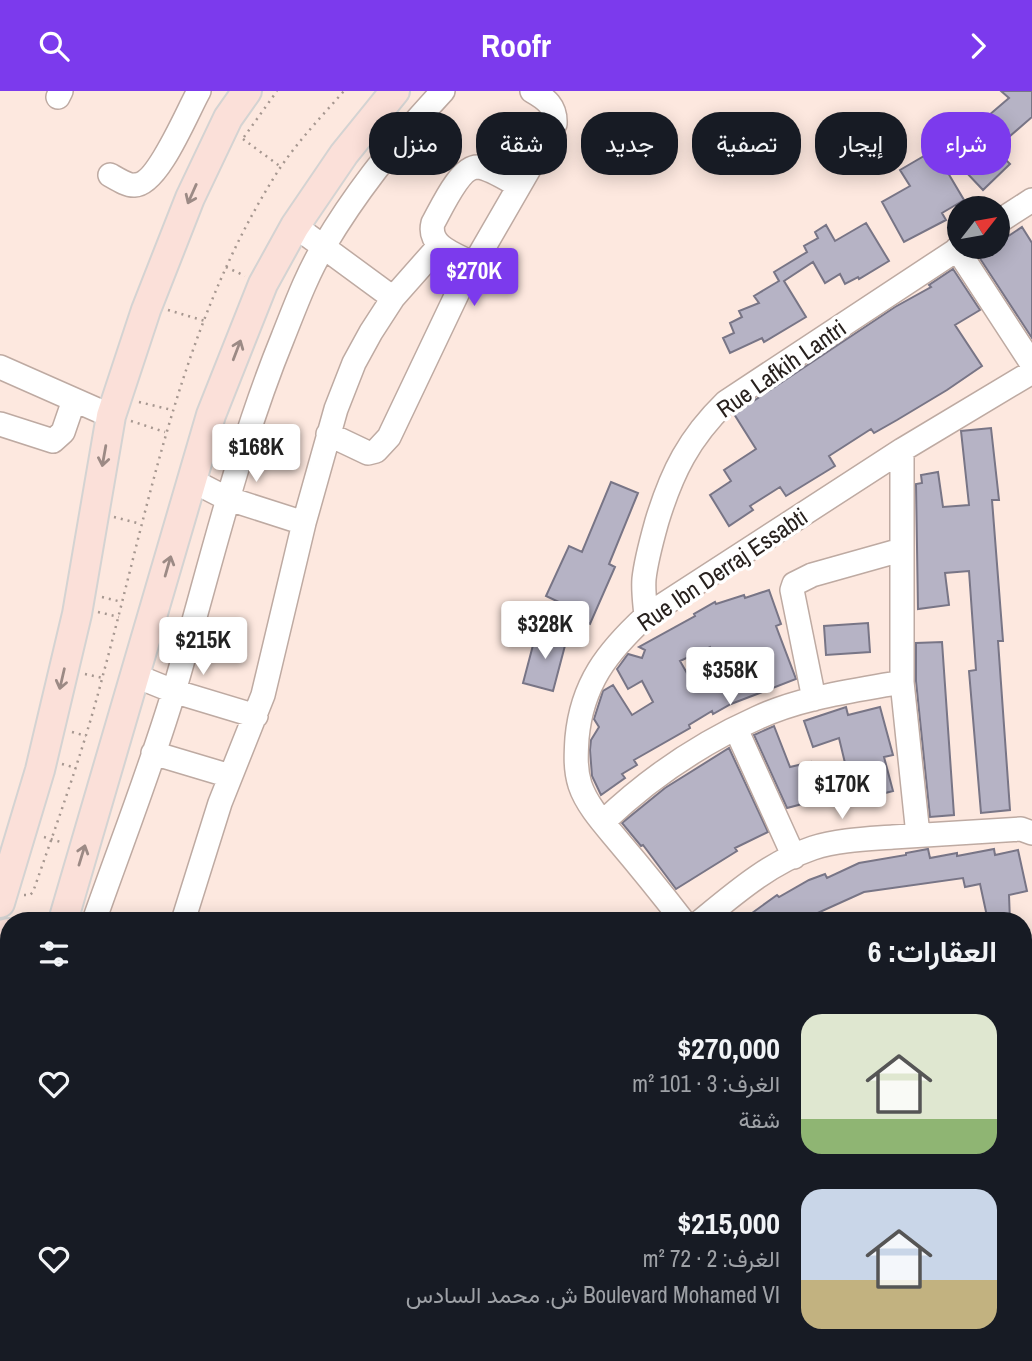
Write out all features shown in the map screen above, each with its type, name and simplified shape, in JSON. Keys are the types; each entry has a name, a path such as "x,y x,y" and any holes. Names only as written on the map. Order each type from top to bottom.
{"main road":[{"path":"10,898 22,830 40,770 146,310 190,198 228,117 247,91"},
{"path":"66,912 211,415 263,284 295,226 344,153 395,91"}],"street":[{"path":"110,176 134,186 145,183 166,153 199,91"},
{"path":"97,912 173,691 226,498 267,375 295,308 324,247 372,176 443,91"},
{"path":"328,434 368,453 382,446 389,437 458,292 555,124 556,115 552,106 532,91"},
{"path":"474,264 439,246 433,239 433,223 461,175 469,169 479,167 519,186"},
{"path":"1010,214 1032,199"},
{"path":"295,226 393,298"},
{"path":"186,912 230,776 256,716 271,666 328,434 354,363 393,298 439,246"},
{"name":"Rue Lafkih Lantri","path":"646,617 644,579 663,502 683,454 705,423 726,402 947,256"},
{"path":"966,259 1032,363"},
{"path":"0,367 122,419"},
{"name":"Rue Ibn Derraj Essabti","path":"677,912 603,823 580,787 575,760 580,719 584,700 597,671 618,643 646,617 902,450 1032,372"},
{"path":"0,424 53,441 63,432 74,400"},
{"path":"902,450 902,682 918,835"},
{"path":"193,481 226,498 304,523"},
{"path":"814,699 792,590 794,584 812,575 901,550"},
{"path":"136,676 173,691 256,716"},
{"path":"603,823 623,803 665,771 758,717 814,699 902,682"},
{"path":"736,729 794,857"},
{"path":"153,753 230,776"},
{"path":"712,912 742,888 778,865 814,848 855,840 1028,828"}],"path":[{"path":"277,91 243,139 281,167"},
{"path":"10,898 26,896 33,891 71,783 103,678 165,432 226,267 241,235 281,167 344,91"},
{"path":"168,310 205,321"},
{"path":"165,432 122,419 139,402 172,411"},
{"path":"113,517 141,524"},
{"path":"97,595 122,602"},
{"path":"94,611 119,617"},
{"path":"79,673 103,678"},
{"path":"65,730 86,736"},
{"path":"57,763 76,768"},
{"path":"62,781 71,783"},
{"path":"22,830 84,849"}],"building":[{"path":"1001,91 1032,91 1032,117 1011,135 1011,112 993,112 1009,98"},
{"path":"921,158 921,175 949,175 962,196 947,196 947,210 942,213 946,220 904,242 882,202 910,186 903,175 907,175 907,166"},
{"path":"969,175 999,175 983,190"},
{"path":"866,223 889,261 845,284 840,274 825,283 813,262 784,281 806,317 764,342 762,338 730,353 723,338 734,333 730,323 742,317 739,311 759,303 754,296 779,281 774,272 807,252 804,246 818,238 815,232 826,225 835,241"},
{"path":"1022,227 1032,243 1032,338 980,259 1010,259 1010,235"},
{"path":"953,269 980,310 955,325 982,366 897,420 874,433 871,429 829,456 835,466 786,496 780,487 750,506 753,510 729,526 710,495 731,481 724,470 756,449 734,414 895,307 931,287 929,285"},
{"path":"991,428 999,500 992,500 1003,641 998,641 1010,810 981,813 969,671 976,670 969,571 945,573 949,605 918,609 916,484 922,483 921,475 938,472 943,507 969,505 961,431"},
{"path":"611,482 638,493 609,564 615,567 590,624 577,618 580,612 546,596 569,546 582,552"},
{"path":"769,590 781,624 776,626 796,679 731,704 713,714 712,711 689,725 690,728 634,760 637,765 622,774 625,778 601,795 592,776 590,750 591,740 599,727 594,719 603,691 613,685 632,715 653,702 642,681 628,689 617,669 628,654 642,658 645,650 639,647 715,602 716,604 744,595 745,598","holes":["710,647 718,668 692,682 680,661"]},
{"path":"868,623 870,652 826,655 824,626"},
{"path":"537,630 567,638 553,691 523,683"},
{"path":"942,642 954,815 930,817 916,681 916,643"},
{"path":"846,707 848,715 880,707 893,755 884,757 893,791 870,797 867,787 787,808 754,735 774,726 790,767 811,762 813,771 845,763 839,738 813,747 804,721"},
{"path":"729,748 768,832 735,848 737,851 676,889 643,845 641,846 622,823 665,788"},
{"path":"928,849 930,858 994,849 995,855 1018,850 1027,891 1009,895 1010,912 986,912 980,884 965,887 963,878 864,892 820,912 753,912 777,895 779,897 809,880 825,874 827,878 859,863"}]}
